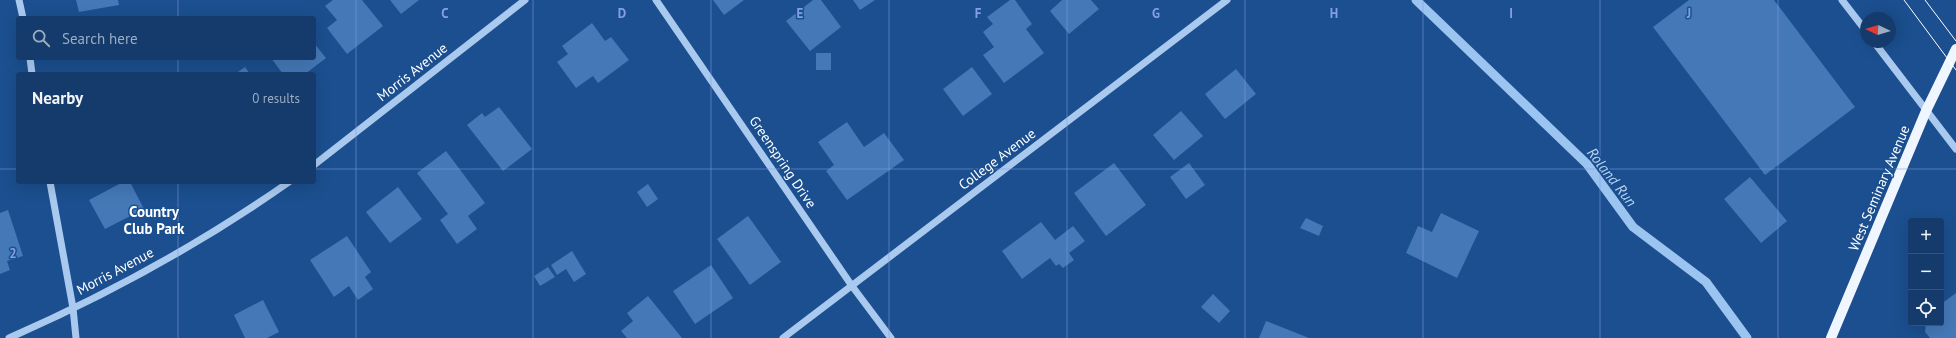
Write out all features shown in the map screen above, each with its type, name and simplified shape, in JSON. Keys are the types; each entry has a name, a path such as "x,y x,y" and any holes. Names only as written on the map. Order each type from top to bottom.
{"main road":[{"name":"West Seminary Avenue","path":"1830,338 1926,111 1956,49"}],"street":[{"path":"19,0 23,16"},
{"name":"Morris Avenue","path":"316,163 525,0"},
{"name":"Greenspring Drive","path":"656,0 852,286 891,338"},
{"name":"College Avenue","path":"783,338 1227,0"},
{"path":"1842,0 1860,23"},
{"path":"1879,48 1956,150"},
{"path":"30,60 32,72"},
{"path":"50,184 73,308 76,338"},
{"name":"Morris Avenue","path":"9,338 73,308 180,251 254,206 286,184"}],"building":[{"path":"76,0 118,0 119,5 79,12"},
{"path":"333,0 362,0 383,26 347,54 327,28 337,20 325,6"},
{"path":"390,0 419,0 401,14"},
{"path":"713,0 744,0 724,15"},
{"path":"813,0 821,0 841,27 810,51 786,21"},
{"path":"853,0 875,0 860,10"},
{"path":"1010,0 1015,0 1032,24 1026,29 1044,53 1004,83 983,55 994,47 983,32 993,24 987,17"},
{"path":"1062,0 1091,0 1099,9 1069,34 1050,11"},
{"path":"1689,0 1774,0 1855,107 1765,175 1653,27"},
{"path":"592,23 605,41 611,37 629,60 598,83 593,76 576,88 557,62 568,54 562,46"},
{"path":"316,46 326,58 308,72 282,72 272,60 316,60"},
{"path":"816,53 831,53 831,70 816,70"},
{"path":"245,67 249,72 238,72"},
{"path":"972,67 992,94 963,116 943,89"},
{"path":"1236,69 1256,94 1225,119 1205,94"},
{"path":"499,107 532,149 503,171 467,125 482,113 485,117"},
{"path":"1181,111 1203,136 1174,160 1153,135"},
{"path":"847,122 864,147 884,133 904,160 847,200 826,171 834,165 818,142"},
{"path":"446,151 485,203 468,216 477,229 457,244 440,220 448,214 417,173"},
{"path":"1114,163 1146,205 1106,236 1074,193"},
{"path":"1189,163 1205,185 1186,199 1170,177"},
{"path":"1750,177 1787,221 1761,243 1724,199"},
{"path":"119,184 131,184 144,209 105,229 89,200"},
{"path":"648,184 658,199 647,207 637,192"},
{"path":"398,187 422,219 390,243 366,212"},
{"path":"8,210 23,256 7,261 10,270 0,274 0,213"},
{"path":"1441,213 1479,231 1457,278 1406,253 1418,226 1432,232"},
{"path":"748,216 781,262 750,285 717,239"},
{"path":"1306,218 1323,226 1319,236 1300,228"},
{"path":"1041,222 1055,240 1073,226 1085,241 1069,253 1074,260 1063,268 1059,264 1056,266 1050,258 1022,279 1002,251"},
{"path":"347,236 371,272 365,277 373,289 358,300 349,286 334,297 310,260"},
{"path":"572,251 586,274 574,282 566,269 557,275 551,265"},
{"path":"711,265 733,298 695,324 673,291"},
{"path":"548,267 555,277 540,286 534,276"},
{"path":"1956,293 1956,338 1930,338 1925,332 1926,326 1944,326 1944,302"},
{"path":"1213,294 1230,311 1219,323 1201,307"},
{"path":"648,296 682,338 627,338 621,331 633,321 627,313"},
{"path":"263,300 279,332 267,338 245,338 234,315"},
{"path":"1266,321 1309,338 1259,338"}],"waterway":[{"name":"Roland Run","path":"1416,0 1587,164 1633,227 1706,282 1747,338"}],"tram line":[{"path":"1904,0 1956,70"},
{"path":"1925,0 1956,41"}],"district":[{"name":"Country Club Park","path":"154,220"}]}
